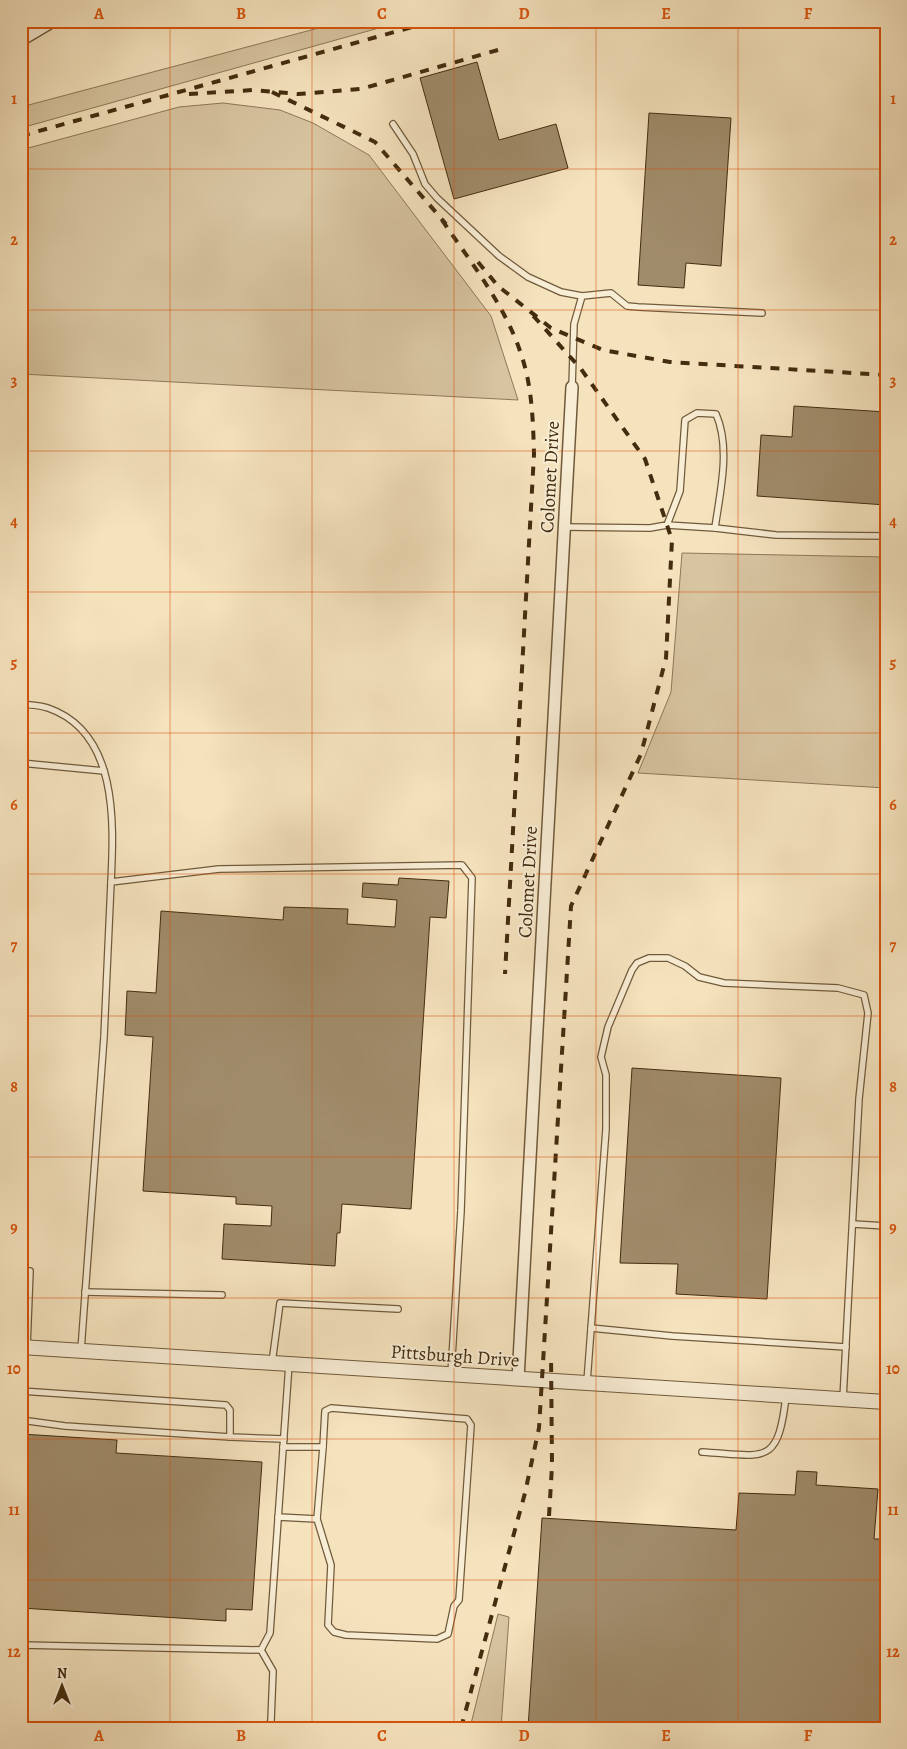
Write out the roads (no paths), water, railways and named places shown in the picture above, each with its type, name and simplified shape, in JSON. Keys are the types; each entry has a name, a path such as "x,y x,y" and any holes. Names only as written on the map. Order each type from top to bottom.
{"street":[{"path":"21,40 52,21"},
{"name":"Colomet Drive","path":"518,1379 572,387"},
{"name":"Pittsburgh Drive","path":"24,1347 886,1402"}],"lane":[{"path":"394,124 413,154 425,184 444,205 499,256 528,277 561,292 582,296 611,293 627,306 762,313"},
{"path":"572,387 574,324 582,296"},
{"path":"667,525 680,491 685,420 698,413 716,414 724,430 715,528"},
{"path":"565,527 650,528 667,525 776,535 886,536"},
{"path":"21,704 48,708 79,726 96,748 108,782 113,836 104,1037 81,1350"},
{"path":"21,763 104,771"},
{"path":"111,882 219,869 462,865 472,878 461,1211 452,1374"},
{"path":"587,1384 606,1129 606,1075 601,1057 608,1027 626,980 637,963 649,958 668,958 685,966 699,977 724,983 838,988 864,995 868,1013 859,1100 843,1399"},
{"path":"853,1224 886,1226"},
{"path":"21,1271 30,1271 24,1347"},
{"path":"85,1292 222,1295"},
{"path":"272,1363 280,1303 398,1309"},
{"path":"591,1328 672,1336 846,1346"},
{"path":"261,1650 270,1633 289,1364"},
{"path":"21,1391 226,1406 230,1410 230,1436"},
{"path":"702,1452 756,1456 768,1450 778,1441 782,1428 786,1396"},
{"path":"331,1408 467,1419 471,1425 459,1600 454,1606 448,1634 437,1639 346,1635 334,1632 328,1625 331,1565 317,1519 323,1448 325,1411 331,1408"},
{"path":"21,1420 65,1426 284,1439"},
{"path":"283,1447 323,1448"},
{"path":"278,1517 317,1519"},
{"path":"21,1646 261,1650"},
{"path":"261,1650 274,1671 271,1721 267,1728"}],"railway":[{"path":"21,136 434,21"},
{"path":"189,94 253,90 298,94 361,89 498,50"},
{"path":"272,92 375,142 446,224"},
{"path":"442,220 486,283 505,316 524,363 532,415 534,454 505,974"},
{"path":"478,262 498,286 551,328 603,350 670,362 886,375"},
{"path":"461,1728 525,1493 539,1428 571,906 641,754 666,658 672,540 645,459 581,369 529,311"},
{"path":"549,1516 552,1466 551,1354"}]}
